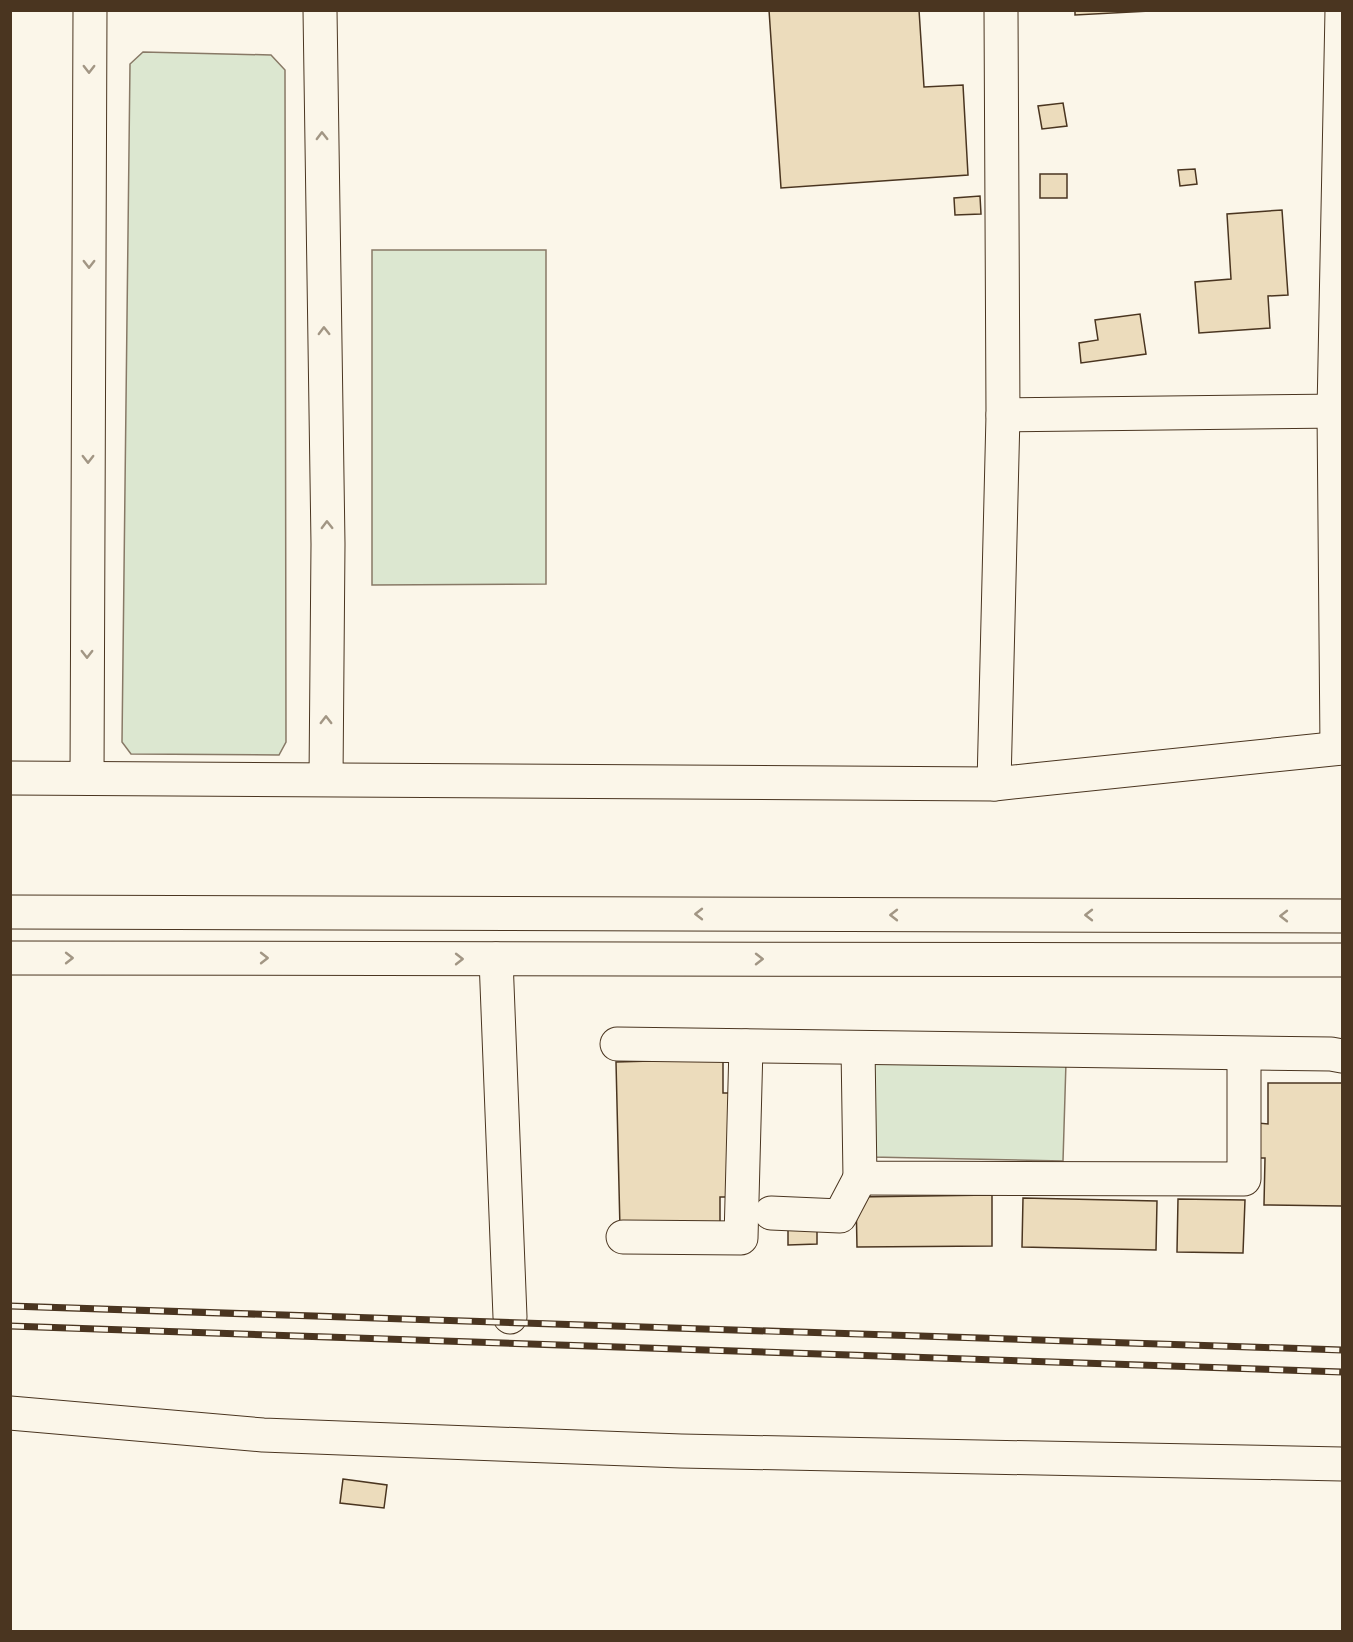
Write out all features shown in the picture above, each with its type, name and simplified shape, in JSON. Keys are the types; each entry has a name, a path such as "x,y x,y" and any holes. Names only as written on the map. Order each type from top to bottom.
{"main road":[{"path":"87,778 90,10"},
{"path":"320,10 328,544 326,779"},
{"path":"994,784 1003,415 1001,10"},
{"path":"10,778 994,784 1340,748 1338,411 1342,10"},
{"path":"1003,415 1338,411"},
{"path":"10,912 1342,916"},
{"path":"10,958 1342,960"},
{"path":"496,959 510,1317"},
{"path":"617,1044 1330,1054 1342,1056"},
{"path":"623,1237 741,1238 746,1046"},
{"path":"771,1213 840,1216 860,1178 858,1048"},
{"path":"860,1178 1244,1179 1244,1054"},
{"path":"10,1413 263,1435 681,1450 1342,1464"}],"green space":[{"path":"143,52 271,55 285,70 286,742 279,755 131,754 122,742 130,64"},
{"path":"372,250 546,250 546,584 372,585"},
{"path":"874,1059 1066,1062 1063,1161 871,1157"}],"building":[{"path":"769,10 919,10 924,87 963,85 968,175 781,188"},
{"path":"1075,10 1169,10 1075,15"},
{"path":"1063,103 1067,126 1042,129 1038,106"},
{"path":"1195,169 1197,184 1180,186 1178,170"},
{"path":"1040,174 1067,174 1067,198 1040,198"},
{"path":"980,196 981,214 955,215 954,198"},
{"path":"1282,210 1288,295 1268,296 1270,328 1199,333 1195,282 1231,279 1227,214"},
{"path":"1140,314 1146,354 1081,363 1079,343 1098,340 1095,320"},
{"path":"723,1059 723,1093 731,1093 733,1197 720,1197 720,1227 620,1229 616,1062"},
{"path":"1268,1083 1342,1083 1342,1206 1264,1205 1265,1158 1258,1158 1258,1123 1268,1124"},
{"path":"992,1195 992,1246 857,1247 856,1197"},
{"path":"1023,1198 1157,1201 1156,1250 1022,1247"},
{"path":"1178,1199 1245,1200 1243,1253 1177,1252"},
{"path":"788,1228 817,1228 817,1244 788,1245"},
{"path":"343,1479 387,1485 384,1508 340,1503"}],"railway":[{"path":"10,1306 1342,1350"},
{"path":"10,1326 1342,1372"}]}
